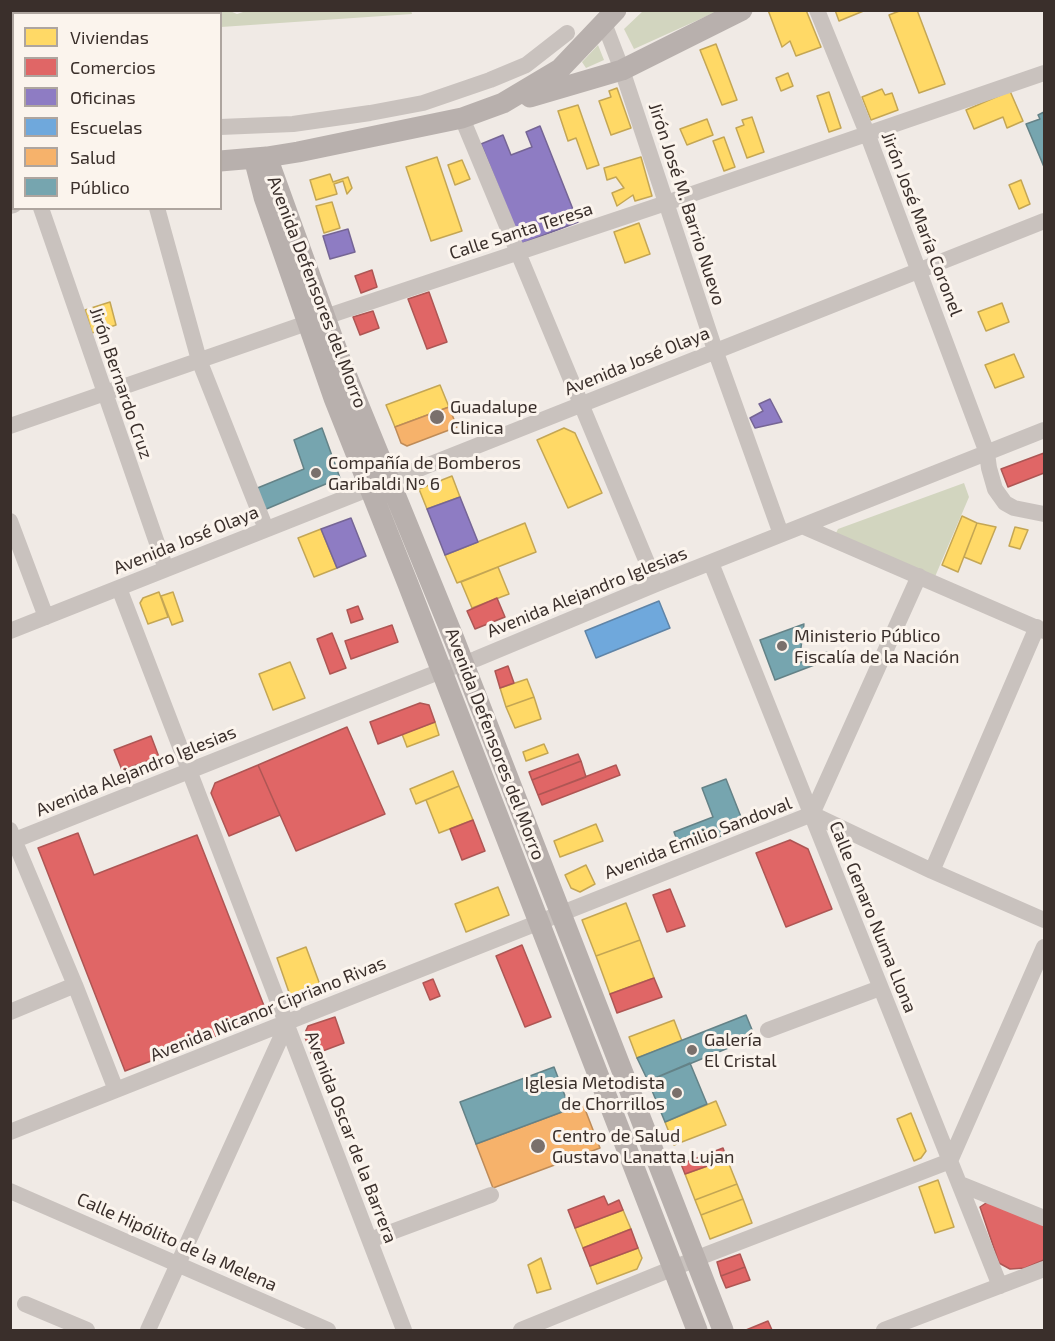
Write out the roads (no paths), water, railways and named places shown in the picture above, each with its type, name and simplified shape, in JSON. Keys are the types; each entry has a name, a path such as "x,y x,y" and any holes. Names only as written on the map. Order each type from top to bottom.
{"main road":[{"path":"222,162 260,158 462,118 503,103 550,92 622,70 742,10"},
{"path":"503,103 560,69 610,17"},
{"name":"Avenida Defensores del Morro","path":"260,158 264,197 316,320 390,480 723,1330"},
{"name":"Avenida Defensores del Morro","path":"316,320 369,489 697,1330"}],"street":[{"name":"Jirón José María Coronel","path":"817,10 867,133 987,453 995,489 1005,502 1014,508 1044,514"},
{"name":"Jirón José M. Barrio Nuevo","path":"610,17 622,70 715,350 780,534"},
{"path":"222,127 293,124 423,103 481,84 526,65 567,33"},
{"name":"Calle Santa Teresa","path":"10,426 1044,73"},
{"path":"462,118 656,584"},
{"name":"Jirón Bernardo Cruz","path":"42,210 166,569"},
{"path":"158,210 199,360 266,529"},
{"name":"Avenida José Olaya","path":"10,631 715,350 919,273 1044,221"},
{"name":"Avenida Alejandro Iglesias","path":"12,837 190,771 441,671 464,664 656,584 1044,430"},
{"path":"10,521 46,617"},
{"path":"802,526 1041,629 932,871"},
{"name":"Calle Genaro Numa Llona","path":"711,562 1000,1286"},
{"path":"812,814 919,576"},
{"name":"Avenida Oscar de la Barrera","path":"119,588 404,1330"},
{"name":"Avenida Emilio Sandoval","path":"539,921 812,814 932,871 1044,920"},
{"path":"12,837 75,984 116,1090"},
{"name":"Avenida Nicanor Cipriano Rivas","path":"10,1132 287,1024 539,921"},
{"path":"521,1330 950,1161 1044,947"},
{"path":"10,1012 75,984"},
{"path":"768,1030 880,988"},
{"path":"148,1330 287,1024"},
{"path":"960,1184 1044,1218"},
{"name":"Calle Hipólito de la Melena","path":"10,1191 328,1330"},
{"path":"370,1240 491,1195"},
{"path":"884,1330 927,1323 1000,1286 1044,1269"},
{"path":"25,1304 87,1330"}],"place":[{"name":"Guadalupe Clinica","path":"437,417"},
{"name":"Compañía de Bomberos Garibaldi Nº 6","path":"316,473"},
{"name":"Ministerio Público Fiscalía de la Nación","path":"782,646"},
{"name":"Galería El Cristal","path":"692,1050"},
{"name":"Iglesia Metodista de Chorrillos","path":"677,1093"},
{"name":"Centro de Salud Gustavo Lanatta Lujan","path":"538,1146"}]}
